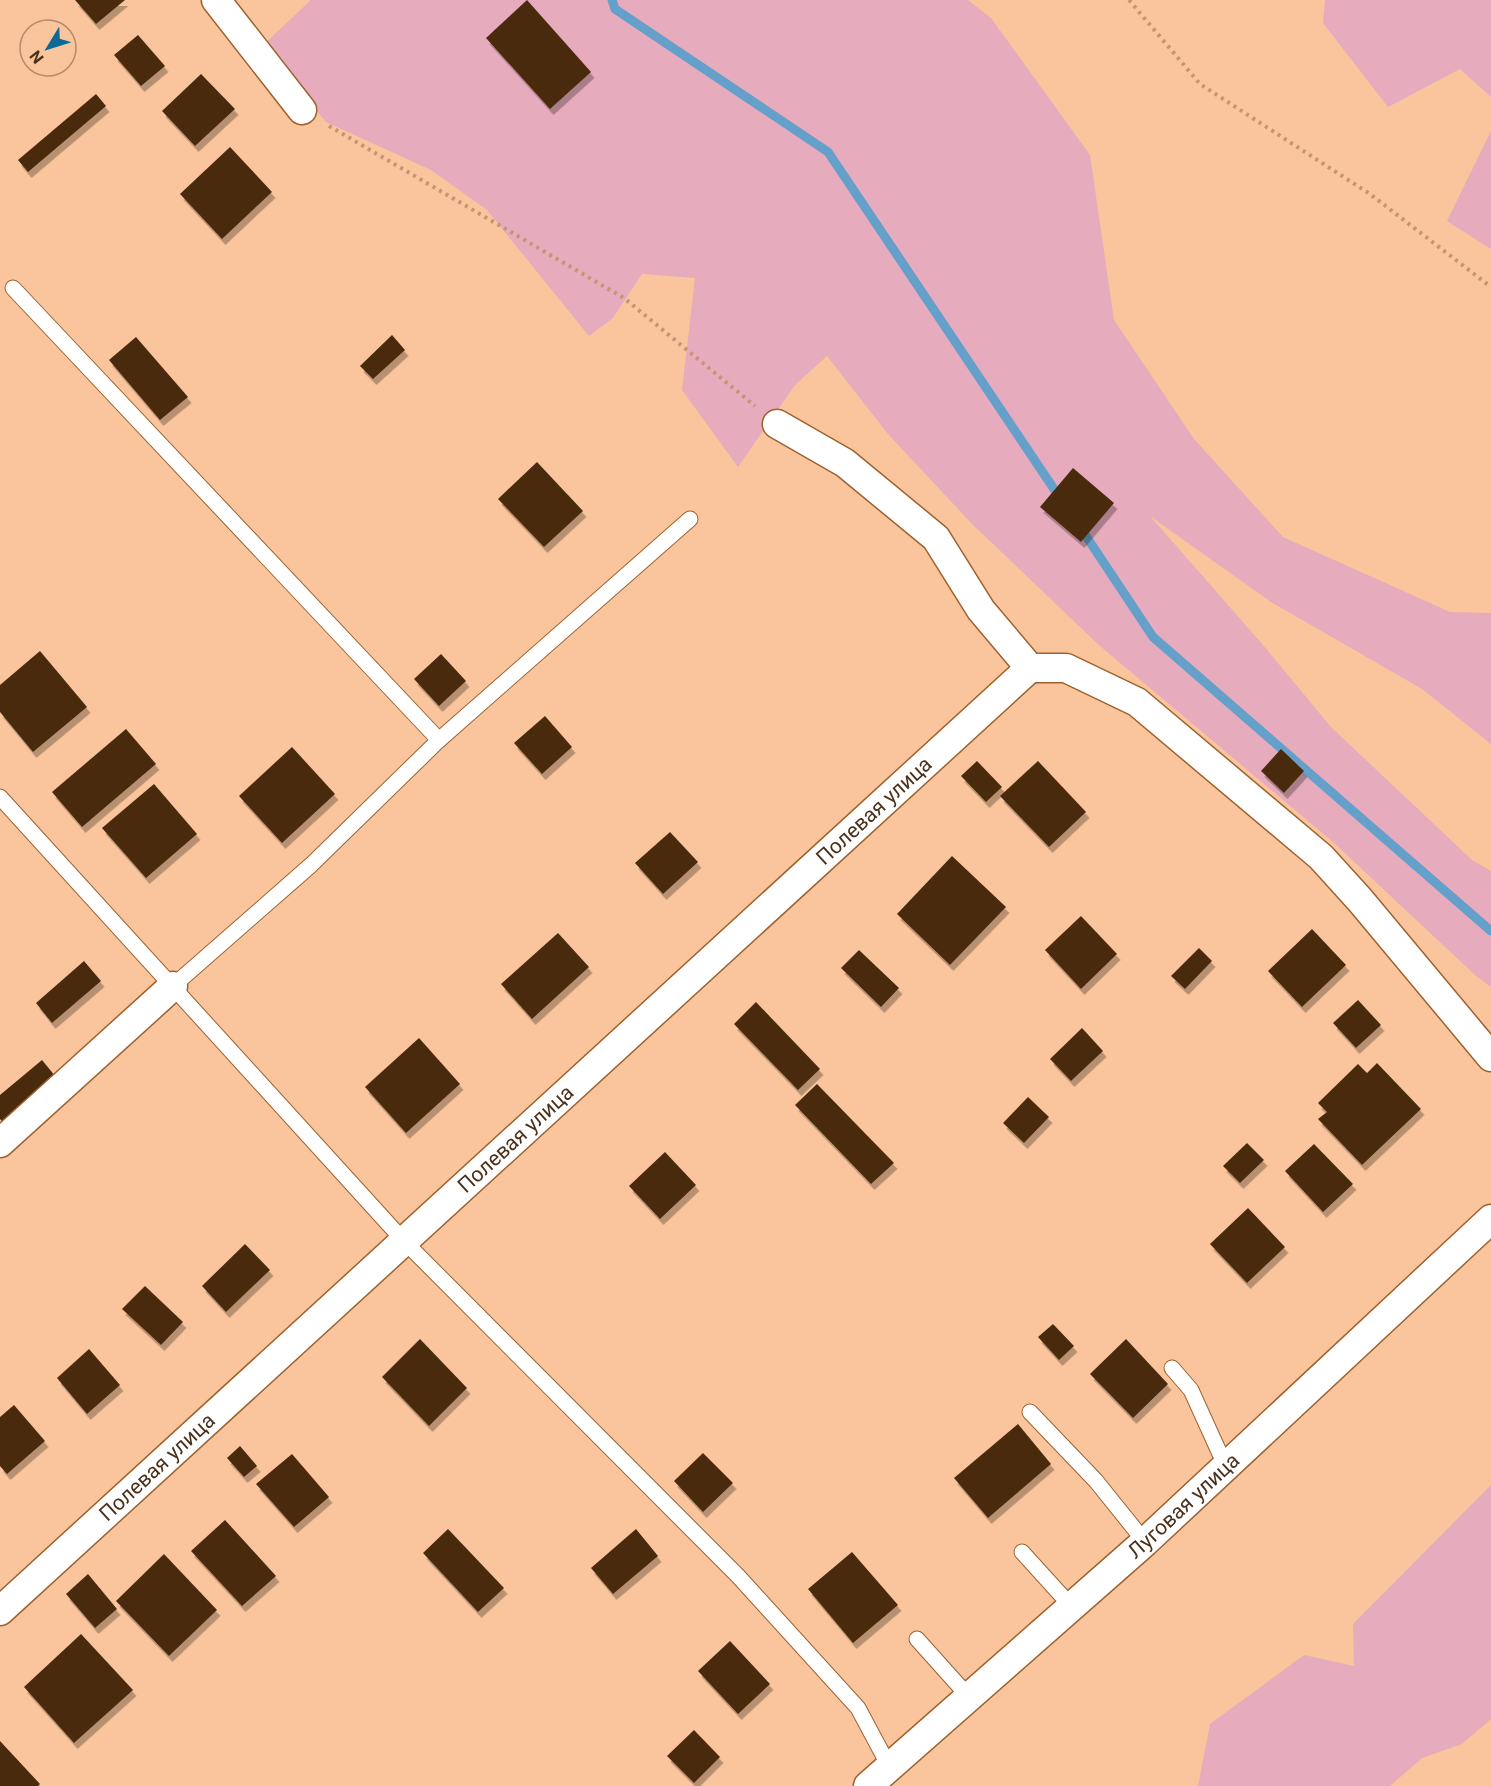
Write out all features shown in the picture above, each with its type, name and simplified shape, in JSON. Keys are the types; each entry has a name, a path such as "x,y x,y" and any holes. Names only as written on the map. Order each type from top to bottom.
{"street":[{"path":"216,0 302,110"},
{"path":"777,424 845,463 936,538 981,610 1030,668 1066,668 1137,702 1321,857 1360,900 1491,1057"},
{"name":"Полевая улица","path":"0,1611 1030,668"},
{"path":"0,1143 173,986"},
{"name":"Луговая улица","path":"868,1786 1145,1542 1491,1219"}],"lane":[{"path":"13,288 440,740"},
{"path":"173,986 311,865 440,740 690,519"},
{"path":"0,797 404,1240 746,1585 858,1708 889,1766"},
{"path":"1172,1368 1191,1390 1225,1465"},
{"path":"1030,1412 1096,1481 1145,1542"},
{"path":"1022,1551 1071,1606"},
{"path":"917,1639 969,1697"}],"path":[{"path":"1129,0 1200,84 1370,194 1491,287"},
{"path":"302,110 624,298 777,424"}],"shaded area":[{"path":"311,0 968,0 991,18 1090,155 1114,320 1194,439 1283,537 1450,612 1491,613 1491,744 1422,689 1271,602 1150,516 1331,727 1472,860 1491,871 1491,987 1475,975 1333,842 1100,646 972,524 888,434 827,356 795,385 738,467 682,390 695,278 642,274 613,318 589,336 487,210 431,170 326,122 262,46"},
{"path":"1325,0 1491,0 1491,97 1460,69 1388,107 1323,23"},
{"path":"1491,131 1491,249 1447,221"},
{"path":"1491,1485 1491,1719 1462,1744 1422,1758 1390,1786 1198,1786 1210,1724 1304,1655 1354,1666 1353,1624"}],"building":[{"path":"75,0 125,0 96,24"},
{"path":"527,0 591,72 550,109 486,38"},
{"path":"138,35 165,66 141,86 114,55"},
{"path":"201,74 235,109 195,146 162,111"},
{"path":"96,94 106,106 28,172 18,160"},
{"path":"230,147 272,192 222,239 180,194"},
{"path":"392,335 405,350 373,379 360,366"},
{"path":"136,337 188,397 160,420 109,360"},
{"path":"537,462 583,511 544,547 498,499"},
{"path":"1073,468 1114,503 1081,542 1040,507"},
{"path":"40,651 87,707 33,752 0,712 0,685"},
{"path":"441,654 466,681 439,706 414,679"},
{"path":"545,716 572,747 542,774 514,743"},
{"path":"126,729 156,764 82,827 52,792"},
{"path":"292,747 335,794 282,843 239,796"},
{"path":"1281,749 1304,771 1284,793 1261,771"},
{"path":"977,761 1002,787 986,802 961,776"},
{"path":"1038,761 1086,812 1049,847 1000,796"},
{"path":"154,784 197,834 146,878 102,828"},
{"path":"670,832 698,862 663,894 635,863"},
{"path":"952,856 1006,907 950,965 897,914"},
{"path":"1081,916 1117,954 1081,989 1045,950"},
{"path":"1312,929 1346,965 1302,1007 1268,971"},
{"path":"558,933 589,967 532,1019 501,984"},
{"path":"1199,948 1212,961 1185,989 1171,976"},
{"path":"859,950 899,988 881,1007 841,968"},
{"path":"84,961 101,981 52,1023 36,1003"},
{"path":"1358,1000 1381,1025 1356,1048 1333,1023"},
{"path":"756,1002 820,1069 798,1090 734,1024"},
{"path":"1082,1028 1103,1051 1071,1081 1050,1059"},
{"path":"419,1038 460,1084 406,1133 365,1087"},
{"path":"42,1060 60,1082 7,1127 0,1119 0,1095"},
{"path":"1377,1063 1421,1109 1362,1165 1318,1119 1327,1112 1318,1103 1358,1064 1367,1073"},
{"path":"817,1084 894,1163 871,1184 795,1105"},
{"path":"1028,1097 1049,1117 1024,1143 1003,1123"},
{"path":"1247,1143 1264,1160 1240,1183 1223,1166"},
{"path":"1314,1144 1353,1184 1323,1212 1285,1171"},
{"path":"665,1152 696,1185 660,1219 629,1186"},
{"path":"1248,1208 1285,1247 1247,1283 1210,1244"},
{"path":"245,1244 270,1270 226,1312 202,1286"},
{"path":"145,1286 183,1322 161,1345 122,1309"},
{"path":"1053,1324 1074,1346 1059,1360 1038,1337"},
{"path":"420,1339 467,1388 429,1426 382,1377"},
{"path":"1126,1339 1168,1384 1133,1418 1090,1374"},
{"path":"89,1349 120,1385 87,1414 57,1378"},
{"path":"14,1405 45,1441 7,1474 0,1466 0,1417"},
{"path":"1018,1424 1051,1464 988,1518 954,1478"},
{"path":"240,1446 257,1466 244,1477 227,1458"},
{"path":"703,1453 733,1483 703,1512 674,1481"},
{"path":"292,1454 329,1497 294,1527 256,1484"},
{"path":"225,1520 276,1576 242,1606 191,1551"},
{"path":"448,1529 504,1588 478,1612 423,1553"},
{"path":"636,1529 658,1556 613,1594 591,1568"},
{"path":"852,1552 898,1605 853,1643 808,1589"},
{"path":"164,1554 217,1610 169,1656 116,1601"},
{"path":"88,1574 117,1609 95,1628 66,1594"},
{"path":"81,1634 133,1690 74,1743 24,1687"},
{"path":"730,1641 770,1684 738,1714 698,1671"},
{"path":"694,1730 720,1757 694,1783 667,1756"},
{"path":"0,1741 40,1784 38,1786 0,1786"}],"waterway":[{"path":"612,0 615,9 828,152 1060,498"},
{"path":"1080,527 1153,637 1491,931"}]}
